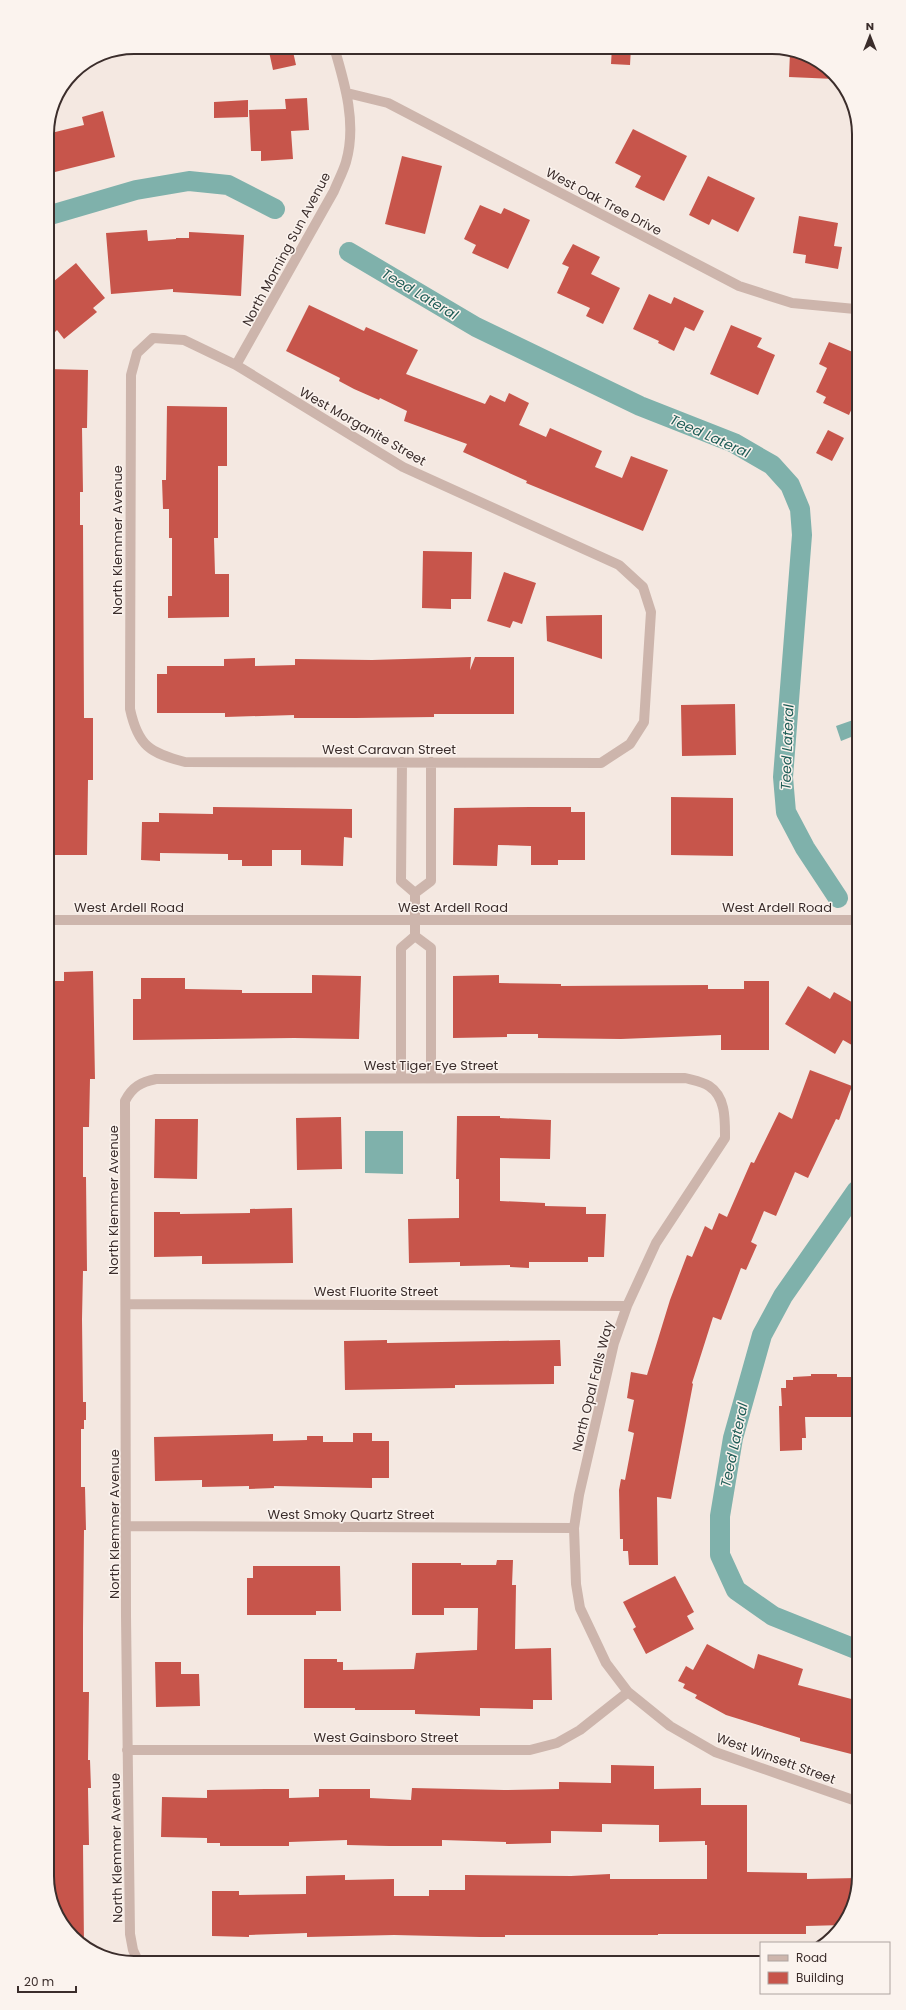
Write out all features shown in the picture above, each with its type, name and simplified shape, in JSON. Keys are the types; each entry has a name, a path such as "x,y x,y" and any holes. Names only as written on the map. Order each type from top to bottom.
{"street":[{"name":"North Morning Sun Avenue","path":"236,365 334,191 346,161 350,128 347,94 336,54"},
{"name":"West Oak Tree Drive","path":"347,94 388,103 739,286 792,303 852,309"},
{"name":"West Morganite Street","path":"153,338 184,340 236,365 403,467 619,565 643,588 651,612 644,722 630,744"},
{"name":"North Klemmer Avenue","path":"146,746 134,728 130,709 131,375 136,353 153,338"},
{"name":"West Caravan Street","path":"146,746 164,756 185,762 601,763 630,744"},
{"path":"401,1078 401,948 415,936 415,893 401,881 402,762"},
{"path":"415,893 431,881 431,762"},
{"name":"West Ardell Road","path":"54,920 852,920"},
{"path":"415,936 431,948 430,1077"},
{"name":"West Tiger Eye Street","path":"135,1087 145,1081 156,1079 430,1077 685,1078 709,1086 721,1099"},
{"name":"North Klemmer Avenue","path":"135,1087 125,1101 127,1750 130,1934 136,1956"},
{"name":"North Opal Falls Way","path":"628,1692 606,1662 580,1608 575,1571 574,1528 579,1495 614,1343 627,1306 656,1243 725,1138 725,1119 721,1099"},
{"name":"West Fluorite Street","path":"126,1304 627,1306"},
{"name":"West Smoky Quartz Street","path":"127,1526 574,1528"},
{"name":"West Gainsboro Street","path":"127,1750 530,1750 557,1743 580,1730 628,1692"},
{"name":"West Winsett Street","path":"628,1692 670,1726 716,1752 852,1800"}],"water":[{"path":"852,720 852,737 841,741 836,726"},
{"path":"365,1131 403,1131 403,1174 365,1173"}],"building":[{"path":"270,54 294,54 296,65 273,70"},
{"path":"612,54 631,54 630,65 611,64"},
{"path":"790,56 803,60 821,70 831,79 789,77"},
{"path":"307,98 309,130 291,131 293,159 261,161 261,151 251,151 249,110 286,109 285,99"},
{"path":"248,100 248,117 214,118 214,102"},
{"path":"103,111 115,157 54,172 54,132 84,125 82,117"},
{"path":"633,129 687,156 664,201 635,187 641,176 615,163"},
{"path":"402,156 442,166 425,234 385,224"},
{"path":"708,176 755,198 738,232 712,219 709,225 689,215"},
{"path":"480,205 501,214 504,208 530,220 508,269 472,253 476,245 464,239"},
{"path":"799,216 838,223 834,246 842,247 838,269 805,263 806,255 793,253"},
{"path":"147,230 148,241 189,238 189,232 244,235 241,296 173,292 173,289 111,294 106,233"},
{"path":"573,244 600,257 591,274 620,288 603,324 586,316 590,308 557,293 569,267 562,264"},
{"path":"76,263 105,298 93,308 97,312 64,339 57,330 54,333 54,281"},
{"path":"649,294 671,304 674,297 704,311 694,331 685,327 674,351 658,343 659,341 633,329"},
{"path":"309,305 364,331 366,327 418,350 406,374 485,404 490,395 505,402 509,393 529,403 519,425 546,437 550,428 602,451 595,467 622,478 631,456 668,470 643,531 526,483 527,481 463,452 467,444 404,421 407,411 380,398 379,400 354,389 339,381 340,378 286,351"},
{"path":"731,325 762,338 757,347 775,355 758,395 710,374"},
{"path":"829,342 852,352 852,408 849,415 823,403 826,397 816,392 827,368 819,364"},
{"path":"54,369 88,370 87,428 82,428 83,492 80,492 80,525 83,525 84,718 93,718 93,780 88,780 87,855 54,855"},
{"path":"167,406 227,407 227,466 218,466 218,538 214,538 215,574 229,574 229,617 168,618 168,596 172,596 172,538 169,538 169,509 163,509 162,480 166,480"},
{"path":"828,430 844,438 832,461 816,453"},
{"path":"423,551 472,552 471,599 451,599 451,609 422,608"},
{"path":"504,572 536,583 522,624 513,621 510,628 487,621"},
{"path":"602,615 602,659 547,641 546,616"},
{"path":"471,657 470,670 475,657 514,657 514,714 434,714 434,717 294,718 294,715 225,717 225,713 157,713 157,674 167,674 167,666 224,666 224,659 255,658 255,666 295,665 295,659 372,660"},
{"path":"735,704 736,755 682,756 681,705"},
{"path":"671,797 733,798 733,856 671,855"},
{"path":"213,807 352,809 352,838 344,837 343,866 301,865 301,850 272,850 272,866 242,866 242,860 228,860 228,854 160,853 160,861 141,860 142,822 159,822 159,813 213,814"},
{"path":"571,807 571,812 585,812 585,860 558,860 558,865 531,865 531,846 498,845 497,866 453,865 454,808"},
{"path":"93,971 95,1079 90,1079 89,1127 83,1127 83,1177 86,1177 87,1271 83,1271 82,1319 83,1402 86,1402 86,1420 84,1420 84,1429 81,1429 81,1487 85,1487 86,1530 84,1530 83,1692 89,1692 88,1760 90,1760 91,1788 88,1788 89,1845 83,1845 84,1939 70,1925 62,1911 58,1902 54,1876 54,981 64,981 64,972"},
{"path":"312,975 361,976 359,1039 294,1038 133,1040 133,999 141,999 141,978 185,978 185,989 242,990 242,993 312,993"},
{"path":"499,975 499,983 561,984 561,986 708,985 708,989 744,989 744,981 769,981 769,1050 721,1050 721,1035 621,1039 538,1038 538,1034 507,1034 507,1037 453,1038 453,976"},
{"path":"808,986 830,999 834,992 852,1002 852,1045 843,1040 835,1054 785,1024"},
{"path":"810,1070 852,1086 839,1120 836,1119 808,1178 795,1172 776,1216 764,1211 751,1242 757,1245 746,1270 741,1268 721,1320 713,1317 692,1383 671,1499 657,1497 658,1565 629,1565 628,1551 623,1551 623,1539 620,1539 619,1490 621,1479 625,1480 634,1433 628,1431 634,1400 627,1398 631,1372 647,1375 670,1300 687,1255 692,1257 705,1226 712,1230 719,1213 727,1217 751,1162 754,1163 779,1112 792,1119"},
{"path":"457,1116 500,1116 500,1118 551,1120 550,1159 500,1158 500,1201 545,1203 545,1206 586,1207 586,1214 606,1214 604,1257 588,1257 588,1262 529,1262 529,1268 510,1267 510,1265 460,1266 460,1262 409,1263 408,1219 459,1218 459,1179 456,1179"},
{"path":"341,1117 342,1169 297,1170 296,1118"},
{"path":"155,1119 198,1119 197,1179 154,1178"},
{"path":"292,1208 293,1263 202,1264 202,1256 154,1257 154,1212 180,1212 180,1214 250,1213 250,1209"},
{"path":"387,1340 387,1343 560,1340 561,1366 554,1366 554,1384 455,1385 455,1388 345,1390 344,1341"},
{"path":"811,1374 837,1374 837,1377 852,1377 852,1417 805,1417 806,1438 802,1438 802,1450 780,1451 779,1406 782,1406 781,1388 786,1388 786,1380 793,1380 793,1377 811,1376"},
{"path":"353,1433 372,1433 372,1441 389,1441 389,1478 372,1478 372,1488 274,1486 274,1488 249,1489 249,1486 202,1487 202,1480 155,1481 154,1437 273,1434 273,1441 307,1440 307,1436 323,1436 323,1442 353,1442"},
{"path":"497,1560 513,1560 512,1585 516,1585 515,1649 551,1648 552,1700 533,1700 533,1709 480,1708 480,1716 415,1714 415,1710 304,1708 304,1659 337,1659 337,1662 343,1662 343,1670 414,1669 416,1653 477,1650 478,1608 444,1608 444,1615 412,1615 412,1563 496,1565"},
{"path":"253,1566 340,1566 341,1611 316,1611 316,1615 247,1615 247,1578 253,1578"},
{"path":"675,1576 694,1612 687,1616 694,1629 646,1654 633,1629 636,1627 623,1602"},
{"path":"707,1644 754,1669 758,1654 803,1669 798,1685 852,1699 852,1754 800,1741 800,1738 726,1715 695,1698 697,1695 683,1688 685,1684 678,1681 686,1666 693,1670"},
{"path":"155,1662 181,1662 181,1674 199,1674 200,1706 156,1707"},
{"path":"611,1765 654,1766 654,1789 701,1788 701,1805 747,1805 747,1872 807,1873 807,1879 852,1878 849,1897 839,1921 836,1925 806,1926 806,1934 505,1935 505,1937 394,1935 307,1937 307,1933 249,1935 249,1937 212,1936 212,1891 239,1891 239,1895 306,1894 306,1876 345,1875 345,1880 394,1879 394,1896 429,1896 429,1890 465,1890 465,1875 571,1876 610,1874 610,1879 707,1879 707,1845 705,1845 705,1841 659,1842 659,1825 602,1824 602,1832 551,1831 551,1843 506,1844 506,1842 442,1840 442,1846 389,1846 347,1845 347,1840 289,1842 289,1846 220,1846 220,1843 207,1843 207,1838 161,1837 162,1797 207,1798 207,1790 289,1789 289,1798 319,1797 319,1789 370,1789 370,1798 411,1800 412,1788 504,1790 559,1789 559,1782 611,1783"}],"waterway":[{"name":"Teed Lateral","path":"54,214 136,190 189,181 228,185 275,209"},
{"name":"Teed Lateral","path":"349,252 476,327 640,406 734,443 772,465 790,485 800,509 802,535 783,777 786,812 805,848 838,898"},
{"name":"Teed Lateral","path":"852,1197 783,1296 762,1335 733,1438 720,1516 720,1555 736,1590 773,1616 852,1648"}]}
